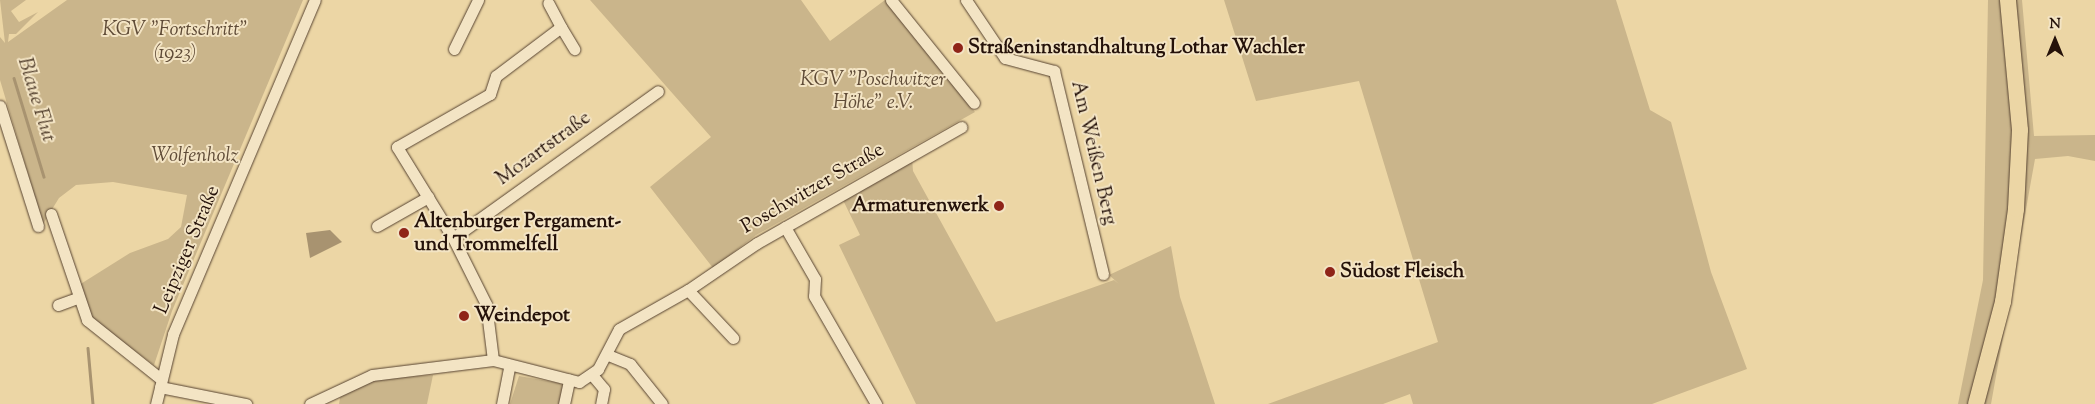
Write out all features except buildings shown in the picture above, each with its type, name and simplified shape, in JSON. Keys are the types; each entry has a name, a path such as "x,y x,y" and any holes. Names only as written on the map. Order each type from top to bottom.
{"highway":[{"path":"1976,404 2003,302 2019,164 2020,130 2008,0"}],"street":[{"name":"Leipziger Straße","path":"156,404 173,334 315,0"},
{"path":"454,49 478,0"},
{"path":"891,0 974,103"},
{"name":"Am Weißen Berg","path":"966,0 1005,58 1054,71 1103,274"},
{"path":"548,3 574,49"},
{"path":"493,360 486,304 453,238 397,147 490,94 496,76 561,27"},
{"name":"Mozartstraße","path":"453,238 658,91"},
{"path":"0,106 38,226"},
{"name":"Poschwitzer Straße","path":"593,376 608,355 619,329 688,290 785,227 961,127"},
{"path":"377,226 428,197"},
{"path":"51,214 77,298 98,331 160,383 246,404"},
{"path":"785,227 815,279 814,296 876,404"},
{"path":"688,290 733,338"},
{"path":"58,305 77,298"},
{"path":"608,355 630,364 662,404"},
{"path":"310,404 372,375 493,360 509,367 578,382 593,376 604,389 601,404"},
{"path":"502,404 509,367"},
{"path":"564,404 569,380"}],"green space":[{"path":"0,0 26,0 11,11 19,22 38,12 16,34 9,34 8,42 67,0 303,0 172,311 154,365 90,318 79,285 130,253 168,239 181,227 187,195 113,182 76,185 59,198 43,224 0,80 0,37 5,43"},
{"name":"KGV \"Poschwitzer Höhe\" e.V.","path":"590,0 801,0 830,41 885,0 975,112 756,235 713,268 650,187 711,137"},
{"path":"1224,0 1616,0 1650,110 1671,122 1711,272 1747,369 1652,404 1413,404 1410,394 1383,404 1268,404 1438,342 1359,81 1256,101"},
{"path":"1988,0 2022,0 2034,136 2095,135 2095,161 2068,156 2035,159 1991,404 1958,404 1983,280"},
{"path":"912,158 913,171 996,322 1114,280 1119,284 1109,275 1171,246 1180,297 1215,404 916,404 839,245 860,235 842,198"},
{"path":"433,375 427,404 339,404 341,392 380,379"},
{"path":"519,376 559,383 564,387 561,404 510,404"}],"shaded area":[{"path":"330,230 342,242 310,258 306,233"}],"waterway":[{"name":"Blaue Flut","path":"14,78 44,177"},
{"name":"Blaue Flut","path":"88,348 93,404"}],"place":[{"name":"Straßeninstandhaltung Lothar Wachler","path":"958,48"},
{"name":"Armaturenwerk","path":"999,206"},
{"name":"Altenburger Pergament- und Trommelfell","path":"404,233"},
{"name":"Südost Fleisch","path":"1330,272"},
{"name":"Weindepot","path":"464,316"}],"park label":[{"name":"KGV \"Fortschritt\" (1923)","path":"175,42"},
{"name":"Wolfenholz","path":"195,156"}]}
